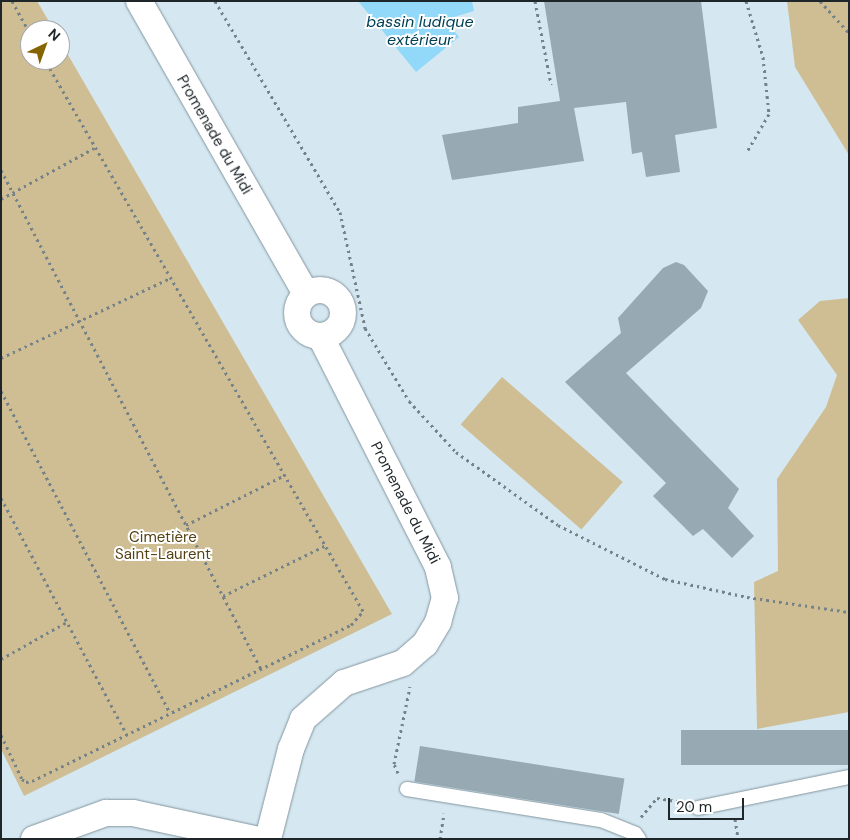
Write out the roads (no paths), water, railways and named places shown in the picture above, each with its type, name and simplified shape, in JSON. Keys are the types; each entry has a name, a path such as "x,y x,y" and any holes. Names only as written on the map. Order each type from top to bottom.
{"street":[{"name":"Promenade du Midi","path":"138,1 306,294"},
{"path":"313,290 328,291 340,300 343,307 338,328 321,337 307,332 298,321 298,306 306,294 313,290"},
{"name":"Promenade du Midi","path":"268,839 291,749 303,719 344,682 403,663 425,644 438,622 445,598 440,575 321,337"},
{"path":"50,836 106,813 133,813 254,839"}],"lane":[{"path":"698,808 849,777"},
{"path":"407,789 601,820 637,836"}],"water":[{"name":"bassin ludique extérieur","path":"358,1 472,1 474,11 454,17 451,27 459,37 416,72"}],"park label":[{"name":"Cimetière Saint-Laurent","path":"163,546"}]}
